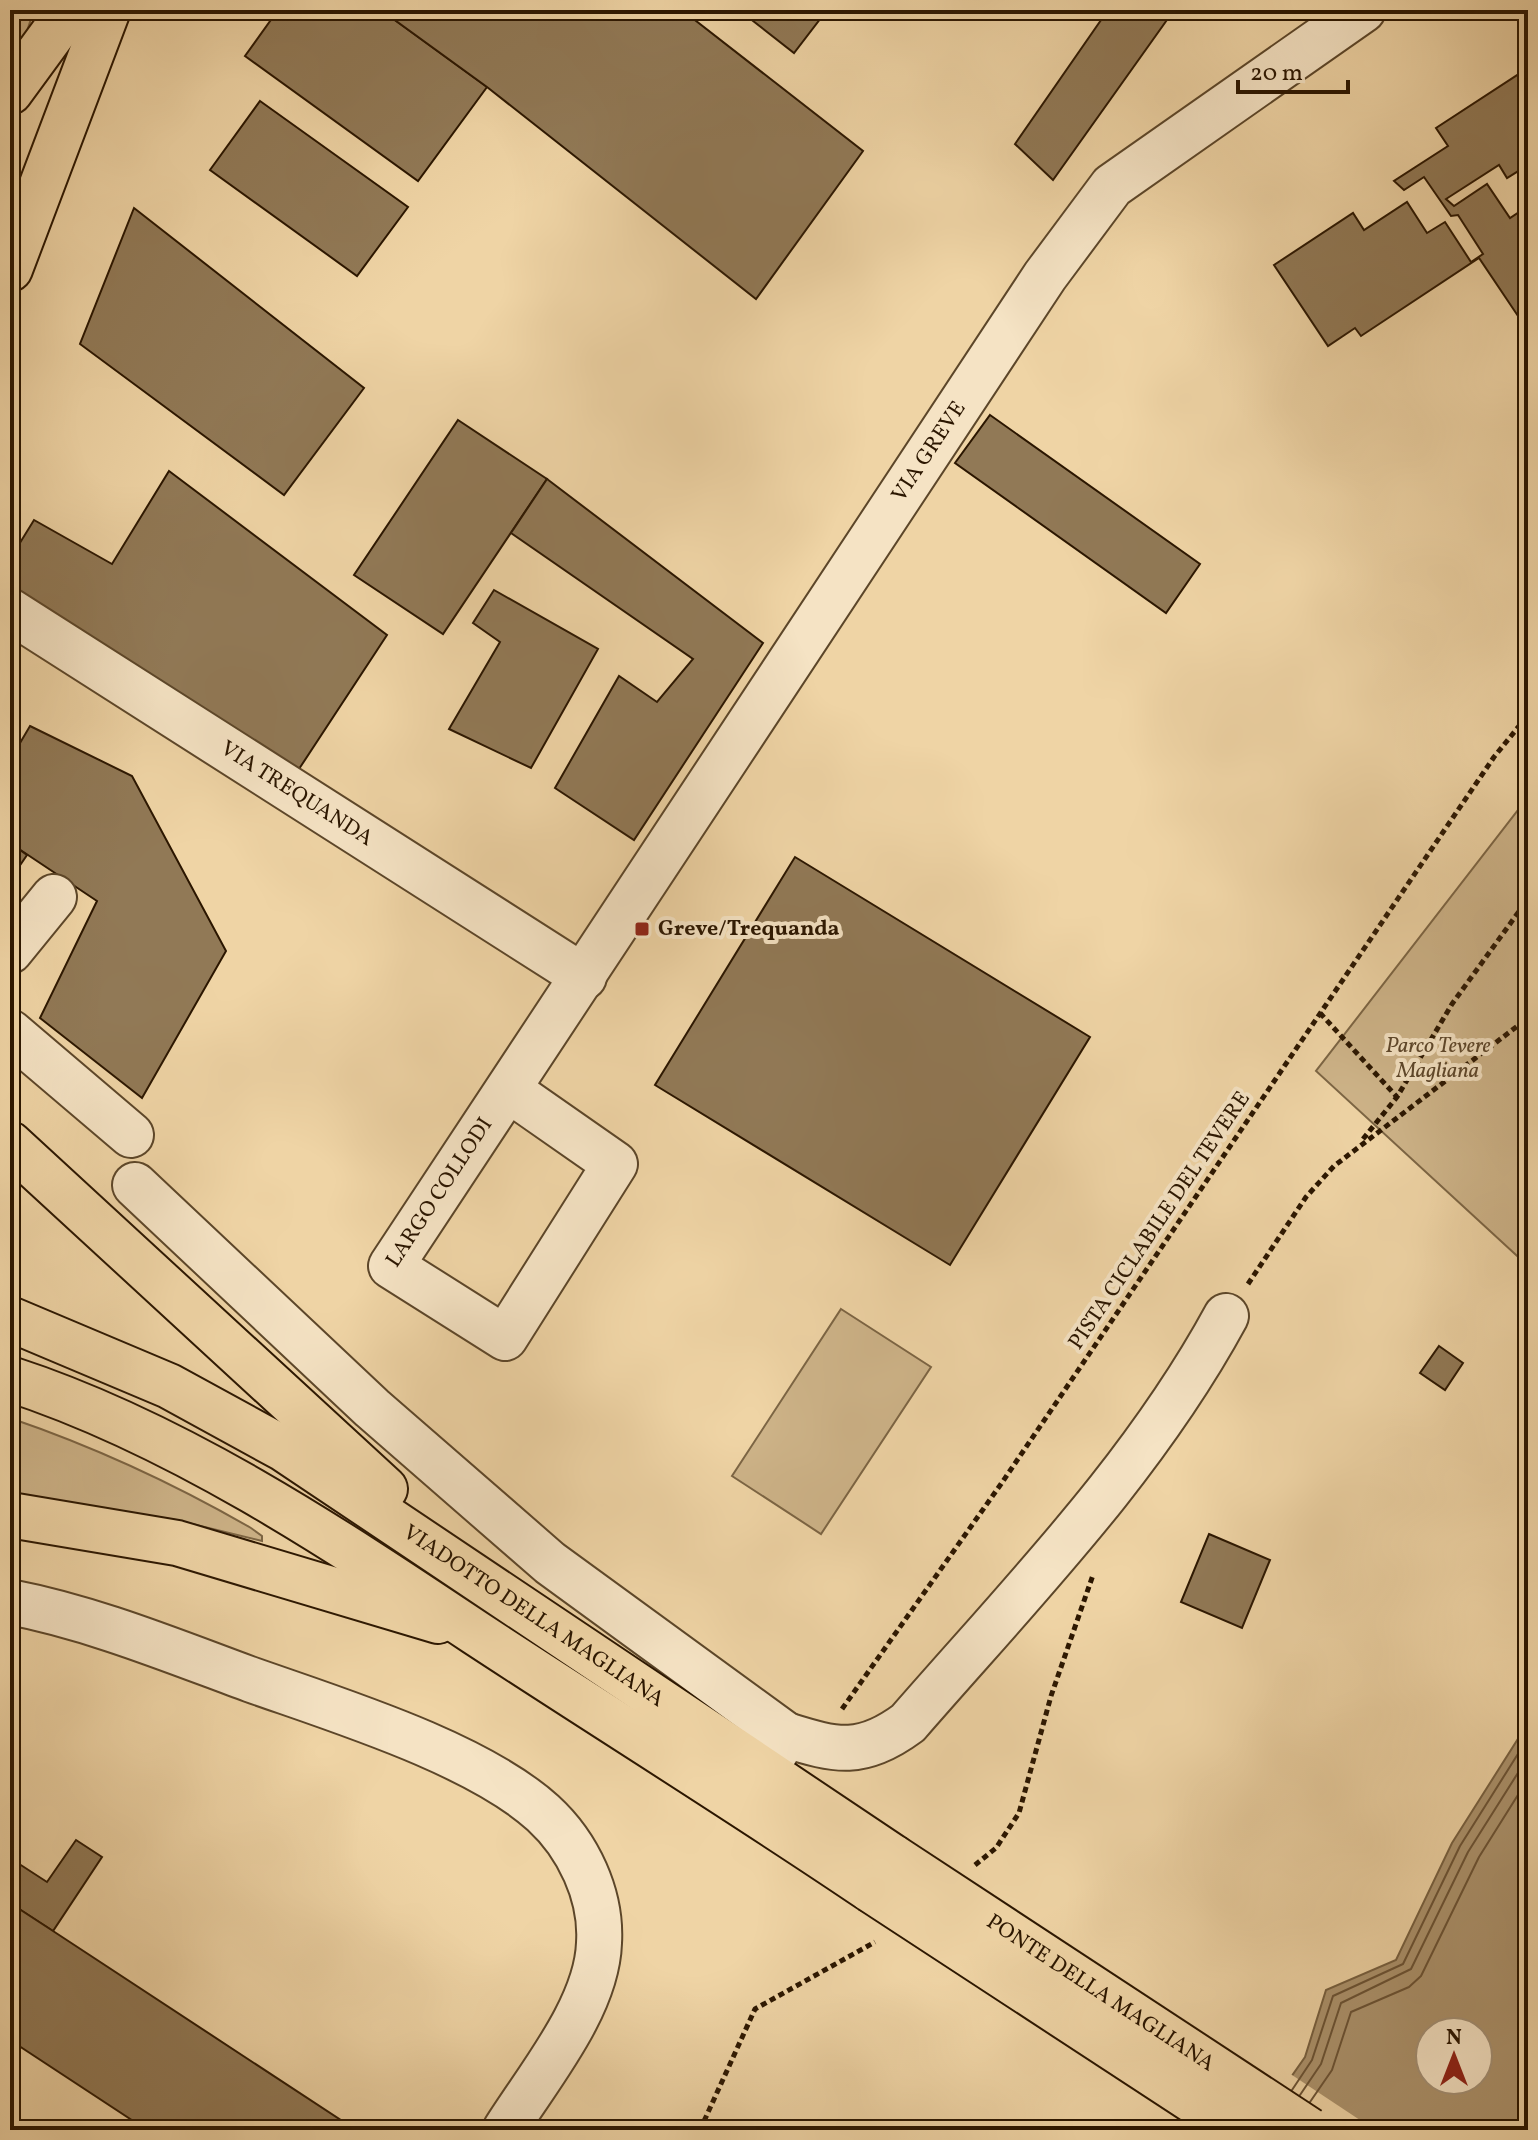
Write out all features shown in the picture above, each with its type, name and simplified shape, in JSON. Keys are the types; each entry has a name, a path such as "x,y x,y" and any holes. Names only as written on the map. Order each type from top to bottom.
{"main road":[{"path":"10,92 70,10"},
{"path":"10,269 108,10"},
{"path":"10,1144 485,1582"},
{"name":"VIADOTTO DELLA MAGLIANA","path":"10,1319 90,1350 169,1386 284,1449 485,1582 792,1751 882,1874"},
{"name":"VIADOTTO DELLA MAGLIANA","path":"10,1379 149,1436 337,1543 474,1631 882,1874"},
{"path":"10,1515 177,1543 474,1631"},
{"name":"PONTE DELLA MAGLIANA","path":"882,1874 1238,2130"},
{"name":"PONTE DELLA MAGLIANA","path":"882,1874 1309,2130"}],"street":[{"name":"VIA GREVE","path":"584,977 1045,276 1112,186 1363,10"},
{"name":"VIA TREQUANDA","path":"10,611 584,977"},
{"path":"10,951 54,897"},
{"name":"LARGO COLLODI","path":"509,1090 615,1164 505,1338 391,1266 584,977"},
{"path":"10,1032 131,1135"},
{"path":"135,1185 372,1408 550,1563 792,1751 863,1747 892,1735 908,1723 1101,1504 1197,1370 1226,1316"},
{"path":"10,1602 120,1632 358,1719 493,1778 545,1814 572,1849 589,1882 597,1916 598,1954 582,2007 505,2130"}],"path":[{"name":"PISTA CICLABILE DEL TEVERE","path":"792,1751 837,1717 1001,1484 1494,757 1528,715"},
{"path":"1226,1316 1306,1197 1359,1145 1397,1097 1452,1004 1528,899"},
{"path":"1320,1013 1397,1097"},
{"path":"1359,1145 1528,1018"},
{"path":"996,1848 1019,1813 1051,1696 1095,1571"},
{"path":"700,2130 755,2009 864,1950"}],"green space":[{"path":"10,10 34,10 26,34 10,59"},
{"name":"Parco Tevere Magliana","path":"1528,797 1528,1266 1316,1071"},
{"path":"841,1309 931,1367 821,1534 732,1476"},
{"path":"10,1418 73,1441 163,1481 251,1528 262,1536 262,1541 176,1520 10,1494"}],"water":[{"path":"1528,1723 1528,2130 1254,2130 1305,2057 1326,1990 1396,1960 1452,1843"}],"pier":[{"path":"1289,2073 1375,2130 1250,2130"}],"building":[{"path":"278,10 381,10 487,87 418,181 245,56"},
{"path":"381,10 682,10 863,151 756,299 487,87"},
{"path":"739,10 827,10 794,53"},
{"path":"1108,10 1174,10 1053,180 1015,144"},
{"path":"1528,68 1528,165 1507,178 1499,165 1446,199 1454,206 1487,184 1510,218 1528,206 1528,314 1520,319 1479,258 1361,336 1355,328 1328,346 1274,265 1353,213 1364,230 1407,202 1427,233 1445,222 1471,262 1483,254 1458,215 1451,216 1424,177 1404,190 1394,181 1448,146 1436,128"},
{"path":"260,101 408,207 357,276 210,170"},
{"path":"134,208 364,388 284,495 80,344"},
{"path":"990,415 1200,564 1166,613 955,463"},
{"path":"458,420 547,479 443,634 354,575"},
{"path":"169,471 387,635 299,769 10,585 10,559 34,520 112,564"},
{"path":"547,479 763,643 634,840 555,788 619,676 657,702 693,659 511,533"},
{"path":"494,590 598,649 531,768 449,729 500,642 473,623"},
{"path":"30,726 132,776 226,951 142,1098 40,1018 97,901 10,843 10,760"},
{"path":"10,843 27,855 10,880"},
{"path":"795,857 1090,1037 950,1265 655,1085"},
{"path":"1439,1346 1463,1363 1445,1390 1420,1373"},
{"path":"1209,1534 1270,1560 1242,1628 1181,1602"},
{"path":"76,1840 102,1857 53,1931 10,1903 10,1858 47,1882"},
{"path":"10,1903 356,2130 147,2130 10,2040"},
{"path":"10,2116 31,2130 10,2130"}],"place":[{"name":"Greve/Trequanda","path":"642,929"}]}
